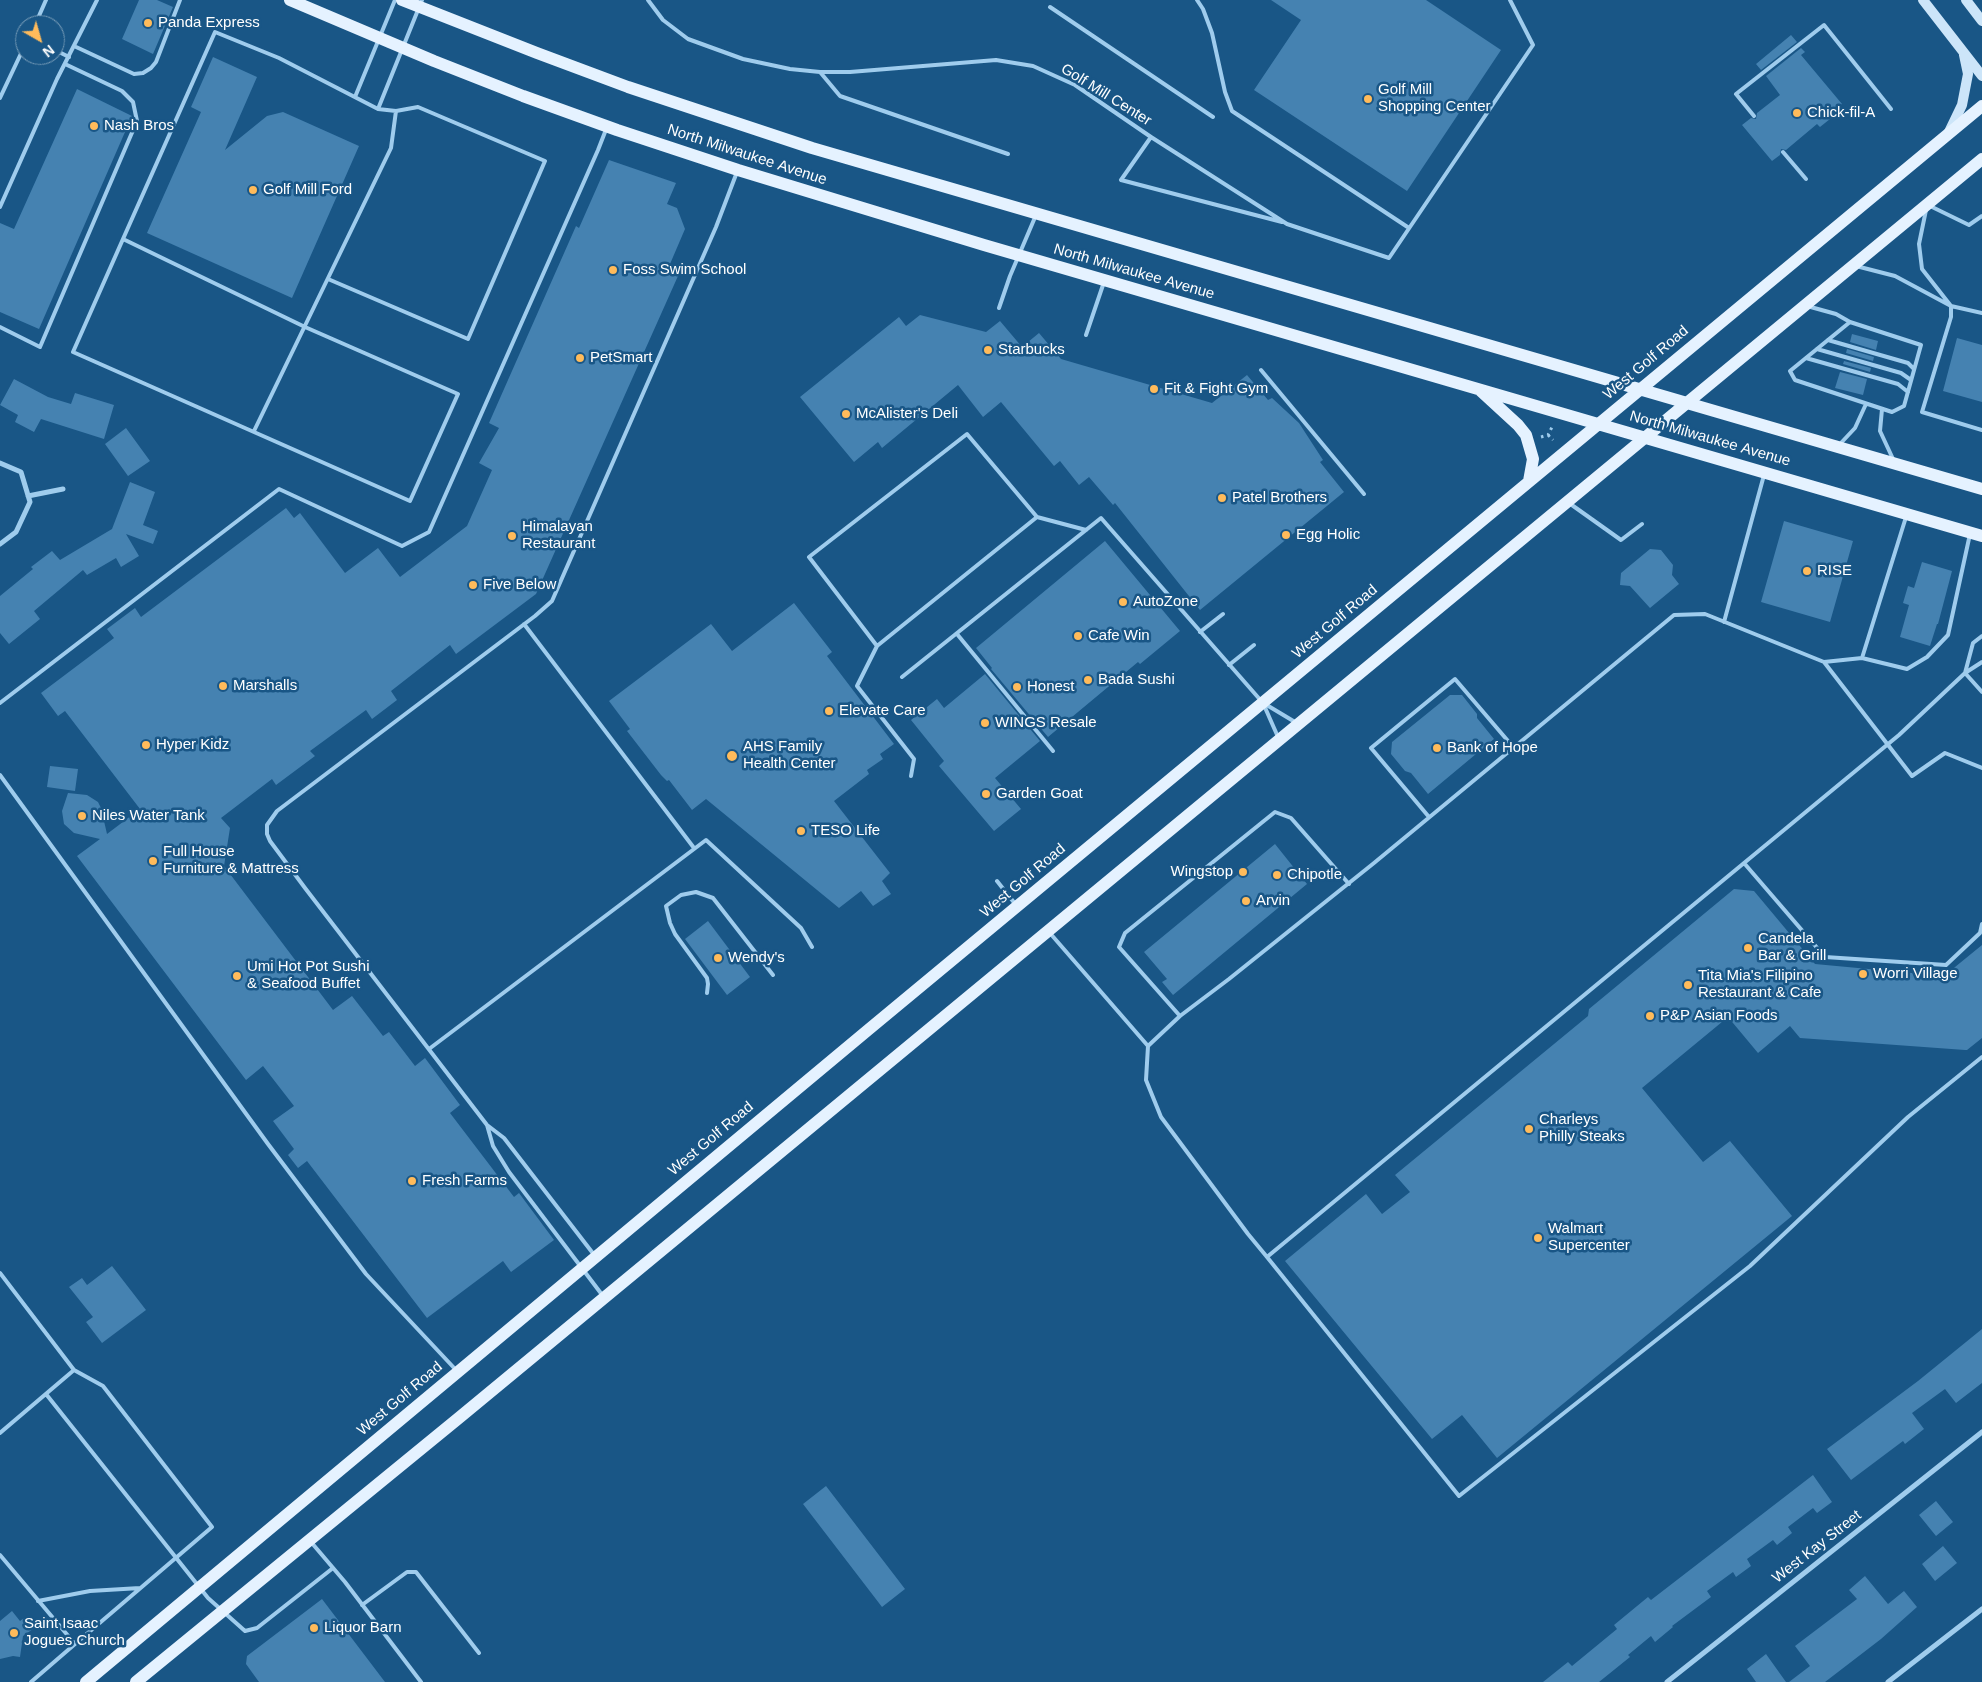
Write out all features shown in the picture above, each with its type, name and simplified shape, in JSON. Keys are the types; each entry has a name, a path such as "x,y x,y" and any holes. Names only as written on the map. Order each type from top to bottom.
{"main road":[{"name":"North Milwaukee Avenue","path":"290,0 402,48 523,96 738,170 1104,280 1976,534"},
{"name":"North Milwaukee Avenue","path":"402,0 421,4 546,57 812,148 1982,489"},
{"path":"1923,0 1982,76"},
{"path":"1967,0 1982,14"},
{"path":"1967,0 1982,21"},
{"path":"1947,135 1962,105 1968,74 1963,52"},
{"name":"West Golf Road","path":"86,1682 1982,106"},
{"path":"136,1682 605,1298 1981,161"},
{"path":"1477,388 1518,425 1526,435 1533,459 1529,481"}],"street":[{"path":"0,463 21,472 30,502 16,532 0,544"},
{"path":"28,496 63,490"},
{"name":"West Kay Street","path":"1667,1682 1982,1432"},
{"path":"1888,1682 1982,1609"}],"lane":[{"path":"39,15 46,0"},
{"path":"0,327 40,346 137,121 133,102 122,91 65,64 97,0"},
{"path":"74,46 134,74 143,73 156,62 180,0"},
{"path":"355,97 395,0"},
{"name":"Golf Mill Center","path":"648,0 673,30 702,45 743,59 790,69 850,72 996,60 1034,66 1060,77 1287,224 1389,258 1533,45 1510,0"},
{"path":"1196,0 1203,9 1212,33 1225,92 1232,111 1238,117 1409,228"},
{"path":"378,109 421,4"},
{"path":"1050,7 1213,117"},
{"path":"1754,116 1736,94 1824,25 1891,109"},
{"path":"123,240 305,327 458,394 410,500 73,352 215,32 279,58 378,109 396,111 418,107 545,161 468,339 328,279"},
{"path":"65,55 69,57"},
{"path":"0,98 16,65"},
{"path":"0,207 65,65"},
{"path":"820,72 840,96 1008,154"},
{"path":"254,431 391,148 396,111"},
{"path":"0,703 279,489 402,546 429,532 607,126"},
{"path":"1151,137 1121,180 1287,224"},
{"path":"1783,152 1806,179"},
{"path":"595,1257 504,1138 487,1125 270,841 266,826 272,815 279,809 543,610 553,600 728,199 738,170"},
{"path":"1982,216 1969,225 1927,205 1918,244 1922,269 1951,306 1951,317 1922,412 1982,430"},
{"path":"999,308 1036,213"},
{"path":"1854,265 1895,276 1951,306 1982,313"},
{"path":"1086,335 1104,280"},
{"path":"1805,306 1836,314 1850,322 1921,345 1904,406 1892,412 1795,380 1790,371 1850,322"},
{"path":"1828,340 1908,363 1914,369"},
{"path":"1817,349 1901,373 1911,380"},
{"path":"1806,358 1898,384 1908,392"},
{"path":"1261,370 1364,494"},
{"path":"1838,447 1855,428 1866,404"},
{"path":"1882,409 1880,431 1894,463"},
{"path":"877,646 809,557 967,434 1037,517 1086,530"},
{"path":"1724,622 1765,473"},
{"path":"1567,502 1622,540 1642,524"},
{"path":"1862,658 1907,514"},
{"path":"911,776 914,759 858,686 877,646 1037,517"},
{"path":"902,677 1102,518 1263,703 1280,740"},
{"path":"1976,534 1948,634 1927,657 1907,669 1862,658 1824,662 1705,614 1674,615 1348,884 1230,979 1180,1016 1148,1046 1146,1080 1161,1117 1248,1234 1459,1496 1750,1266 1908,1117 1982,1057"},
{"path":"1200,632 1223,614"},
{"path":"524,624 694,848"},
{"path":"957,634 1053,751"},
{"path":"1965,673 1973,642 1982,636"},
{"path":"1230,665 1254,645"},
{"path":"1824,662 1912,776 1945,753 1982,768"},
{"path":"1267,1257 1888,744 1965,673 1982,662"},
{"path":"1965,673 1982,692"},
{"path":"1429,817 1371,748 1455,678 1514,748"},
{"path":"1263,703 1299,724"},
{"path":"0,776 268,1144 366,1274 458,1372"},
{"path":"1180,1016 1119,947 1125,932 1275,812 1291,818 1348,884"},
{"path":"429,1049 706,840 801,928 812,947"},
{"path":"1744,863 1825,957 1946,964 1980,932 1982,924"},
{"path":"997,881 1018,906"},
{"path":"706,993 707,978 675,934 670,923 666,906 682,895 696,892 713,898 773,975"},
{"path":"1048,932 1148,1046"},
{"path":"487,1125 493,1146 510,1172 605,1298"},
{"path":"0,1273 74,1370 103,1386 212,1527 31,1682"},
{"path":"0,1432 74,1370"},
{"path":"46,1394 208,1598 245,1631 256,1628 333,1568"},
{"path":"310,1540 421,1682"},
{"path":"0,1555 75,1644"},
{"path":"362,1605 406,1572 416,1572 479,1653"},
{"path":"38,1600 90,1591 142,1588"}],"path":[{"path":"1541,437 1548,435 1552,427"},
{"path":"1548,435 1553,440"}],"building":[{"name":"Panda Express","path":"139,0 157,0 173,7 153,54 122,39"},
{"name":"Golf Mill Shopping Center","path":"1271,0 1426,0 1501,50 1407,191 1254,90 1301,20"},
{"path":"1791,35 1797,42 1761,70 1756,64"},
{"name":"Chick-fil-A","path":"1801,48 1805,52 1801,55 1842,104 1837,107 1840,111 1820,127 1817,124 1786,150 1781,149 1780,155 1772,161 1742,125 1751,118 1756,119 1757,113 1780,95 1766,76"},
{"name":"Golf Mill Ford","path":"213,57 257,77 225,150 267,116 283,112 359,146 292,298 147,233 201,112 191,107"},
{"path":"77,89 132,116 39,329 0,312 0,223 14,229"},
{"path":"609,160 676,183 667,204 677,208 685,229 667,271 678,276 536,594 456,654 450,645 391,691 397,700 372,719 366,710 310,751 315,756 276,785 272,779 221,818 230,828 224,866 333,1010 352,996 383,1036 389,1032 415,1066 425,1058 460,1105 450,1113 514,1197 519,1193 554,1240 511,1272 503,1261 427,1318 307,1161 298,1168 288,1155 294,1149 273,1121 294,1106 263,1066 246,1080 77,856 100,839 74,833 64,824 62,811 68,793 87,795 98,802 107,834 140,809 65,711 58,716 41,693 114,638 107,629 135,608 141,617 286,508 294,518 300,513 345,573 378,548 400,577 467,526 492,470 479,463 499,428 489,423 576,226 579,228"},
{"path":"920,315 986,332 1000,321 1022,347 1039,333 1061,359 1212,403 1247,375 1268,400 1272,398 1299,423 1323,460 1320,462 1344,492 1200,610 1115,503 1113,505 1089,477 1079,485 1060,461 1054,466 1001,402 983,417 958,385 882,448 878,442 854,462 800,397 899,317 906,326"},
{"path":"1852,334 1878,341 1876,350 1850,342"},
{"path":"1957,338 1982,345 1982,402 1943,391"},
{"path":"1847,349 1874,357 1873,361 1846,353"},
{"path":"1844,361 1871,368 1870,372 1843,364"},
{"path":"1840,372 1867,379 1863,395 1835,388"},
{"path":"14,379 48,397 71,404 75,393 114,405 104,439 41,419 34,432 15,422 18,415 0,405"},
{"path":"126,428 150,461 128,476 105,444"},
{"path":"130,482 155,492 143,525 158,531 153,544 126,534 139,556 121,567 116,558 87,575 83,570 34,611 40,619 9,644 0,633 0,596 33,569 31,567 52,551 60,560 112,529"},
{"name":"RISE","path":"1784,521 1853,541 1830,622 1761,602"},
{"path":"1105,541 1180,631 1140,664 1138,662 1048,737 991,669 976,648"},
{"path":"1650,549 1661,550 1673,565 1672,575 1679,584 1650,608 1630,586 1620,585 1621,573"},
{"path":"1922,562 1952,571 1930,646 1900,637 1909,605 1903,603 1908,586 1914,588"},
{"path":"794,603 832,652 827,656 894,744 880,754 883,759 867,770 869,774 834,801 890,873 882,881 891,894 873,906 861,891 839,908 706,799 692,810 669,780 667,781 661,775 627,731 630,729 609,701 711,624 732,651"},
{"path":"985,674 1040,741 995,778 1021,809 994,831 939,766 944,761 911,720 937,699 944,708"},
{"name":"Bank of Hope","path":"1450,695 1462,695 1494,739 1428,794 1411,773 1405,771 1391,754 1392,742"},
{"path":"50,766 78,769 75,791 47,787"},
{"path":"1275,844 1307,884 1173,995 1162,982 1167,979 1144,952"},
{"name":"Walmart Supercenter","path":"1734,889 1754,891 1815,964 1944,976 1982,945 1982,1038 1965,1050 1800,1038 1790,1026 1758,1053 1728,1017 1642,1088 1703,1162 1730,1141 1792,1216 1497,1458 1462,1415 1432,1439 1285,1261 1366,1194 1382,1214 1410,1192 1395,1175 1588,1016 1589,1009"},
{"name":"Wendy's","path":"708,921 750,977 727,995 685,939"},
{"path":"112,1266 146,1310 102,1343 86,1322 93,1317 69,1287 82,1278 87,1285"},
{"path":"1982,1329 1982,1383 1956,1403 1945,1389 1912,1413 1924,1429 1905,1444 1903,1441 1851,1480 1827,1449 1918,1381"},
{"path":"1813,1475 1832,1502 1817,1513 1813,1508 1788,1527 1792,1533 1777,1545 1773,1540 1747,1559 1751,1566 1736,1577 1733,1572 1707,1591 1711,1597 1672,1626 1655,1642 1651,1636 1628,1655 1630,1657 1599,1682 1543,1682 1568,1662 1572,1666 1617,1629 1614,1625 1648,1597 1651,1600"},
{"path":"826,1486 905,1589 882,1607 803,1504"},
{"path":"1936,1501 1953,1522 1936,1536 1919,1515"},
{"path":"1943,1546 1957,1563 1935,1581 1922,1564"},
{"path":"1865,1576 1888,1604 1904,1591 1917,1607 1881,1639 1825,1682 1789,1682 1810,1666 1795,1646 1857,1599 1849,1590"},
{"name":"Liquor Barn","path":"322,1599 385,1682 259,1682 246,1664 247,1656"},
{"name":"Saint Isaac Jogues Church","path":"12,1611 20,1621 24,1618 33,1629 23,1636 20,1657 13,1656 0,1659 0,1621"},
{"path":"1766,1654 1786,1682 1756,1682 1747,1669"}],"place":[{"name":"Panda Express","path":"148,23"},
{"name":"Golf Mill Shopping Center","path":"1368,99"},
{"name":"Chick-fil-A","path":"1797,113"},
{"name":"Nash Bros","path":"94,126"},
{"name":"Golf Mill Ford","path":"253,190"},
{"name":"Foss Swim School","path":"613,270"},
{"name":"Starbucks","path":"988,350"},
{"name":"PetSmart","path":"580,358"},
{"name":"Fit & Fight Gym","path":"1154,389"},
{"name":"McAlister's Deli","path":"846,414"},
{"name":"Patel Brothers","path":"1222,498"},
{"name":"Egg Holic","path":"1286,535"},
{"name":"Himalayan Restaurant","path":"512,536"},
{"name":"RISE","path":"1807,571"},
{"name":"Five Below","path":"473,585"},
{"name":"AutoZone","path":"1123,602"},
{"name":"Cafe Win","path":"1078,636"},
{"name":"Bada Sushi","path":"1088,680"},
{"name":"Marshalls","path":"223,686"},
{"name":"Honest","path":"1017,687"},
{"name":"Elevate Care","path":"829,711"},
{"name":"WINGS Resale","path":"985,723"},
{"name":"Hyper Kidz","path":"146,745"},
{"name":"Bank of Hope","path":"1437,748"},
{"name":"AHS Family Health Center","path":"732,756"},
{"name":"Garden Goat","path":"986,794"},
{"name":"Niles Water Tank","path":"82,816"},
{"name":"TESO Life","path":"801,831"},
{"name":"Full House Furniture & Mattress","path":"153,861"},
{"name":"Wingstop","path":"1243,872"},
{"name":"Chipotle","path":"1277,875"},
{"name":"Arvin","path":"1246,901"},
{"name":"Candela Bar & Grill","path":"1748,948"},
{"name":"Wendy's","path":"718,958"},
{"name":"Worri Village","path":"1863,974"},
{"name":"Umi Hot Pot Sushi & Seafood Buffet","path":"237,976"},
{"name":"Tita Mia's Filipino Restaurant & Cafe","path":"1688,985"},
{"name":"P&P Asian Foods","path":"1650,1016"},
{"name":"Charleys Philly Steaks","path":"1529,1129"},
{"name":"Fresh Farms","path":"412,1181"},
{"name":"Walmart Supercenter","path":"1538,1238"},
{"name":"Liquor Barn","path":"314,1628"},
{"name":"Saint Isaac Jogues Church","path":"14,1633"}]}
